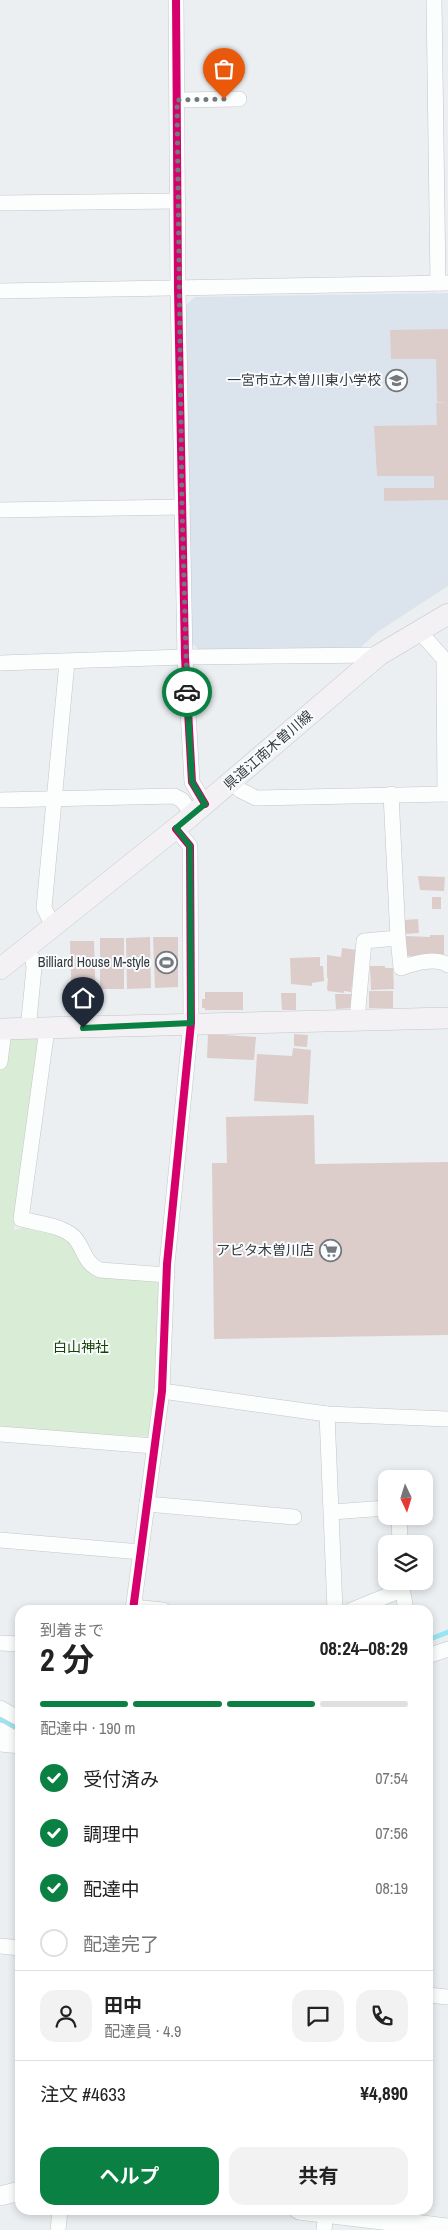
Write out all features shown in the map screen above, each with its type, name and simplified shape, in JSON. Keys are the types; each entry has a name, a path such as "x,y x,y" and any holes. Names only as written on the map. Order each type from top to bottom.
{"main road":[{"name":"県道江南木曽川線","path":"0,969 199,809 379,655 448,614"},
{"path":"2,1030 191,1023 448,1018"}],"street":[{"path":"176,0 178,289 185,657 192,782 199,809"},
{"path":"0,291 443,283 434,0"},
{"path":"177,100 239,99"},
{"path":"0,203 178,202"},
{"path":"0,510 182,507"},
{"path":"232,781 240,790 256,798 446,794 446,659 419,631"},
{"path":"0,663 185,657 379,655"},
{"path":"53,926 44,908 67,662"},
{"path":"391,794 401,968 414,963 443,961 448,964"},
{"path":"0,800 174,796 199,809"},
{"path":"134,1605 162,1390 167,1275 191,1023 190,846 176,828"},
{"path":"356,1020 364,941 398,938"},
{"path":"24,950 32,959 34,968 38,1029 21,1220 65,1230 74,1237 90,1266 100,1270 167,1275"},
{"path":"0,1062 2,1030"},
{"path":"162,1390 327,1414 448,1419"},
{"path":"327,1414 335,1605"},
{"path":"0,1434 154,1446"},
{"path":"147,1504 294,1517"},
{"path":"332,1512 378,1509"},
{"path":"0,1540 141,1552"},
{"path":"362,1605 393,1590"},
{"path":"402,1590 405,1605"},
{"path":"0,1642 15,1644"},
{"path":"433,1654 448,1649"},
{"path":"0,1708 15,1716"},
{"path":"0,1730 15,1739"},
{"path":"0,1744 15,1746"},
{"path":"0,1946 15,1948"},
{"path":"433,1996 448,1998"},
{"path":"0,2196 15,2192"},
{"path":"58,2230 60,2215"},
{"path":"325,2218 448,2228"}],"shaded area":[{"path":"448,293 448,586 376,633 359,649 199,650 191,642 185,306 195,297"}],"green space":[{"name":"白山神社","path":"40,1029 14,1230 33,1225 51,1234 67,1238 91,1261 167,1284 155,1437 0,1429 0,1066 4,1031"}],"building":[{"path":"448,329 448,402 437,402 436,359 391,359 390,330"},
{"path":"448,402 448,500 384,501 384,488 434,488 434,476 377,476 374,426 437,425 436,403"},
{"path":"418,876 445,877 444,891 420,890"},
{"path":"432,897 441,897 441,909 432,909"},
{"path":"418,919 419,933 405,934 404,920"},
{"path":"430,935 444,935 444,958 406,956 406,936 430,937"},
{"path":"150,937 151,988 127,989 126,938"},
{"name":"Billiard House M-style","path":"153,937 178,937 178,987 155,988"},
{"path":"100,938 124,938 124,989 100,989"},
{"path":"70,941 94,941 96,1008 72,1009"},
{"path":"342,948 357,950 351,992 328,991 327,955 341,957"},
{"path":"320,957 324,981 312,983 312,986 291,984 290,958"},
{"path":"370,966 393,968 394,989 371,990"},
{"path":"369,991 393,991 393,1008 369,1008"},
{"path":"205,992 243,992 243,1010 205,1010 205,1008 202,1008 202,999 205,999"},
{"path":"281,993 296,993 296,1010 282,1010"},
{"path":"335,994 352,994 352,1008 336,1009"},
{"path":"208,1034 256,1037 254,1060 207,1058"},
{"path":"294,1034 308,1035 307,1047 294,1046"},
{"path":"293,1048 311,1050 308,1104 254,1101 257,1054 292,1056"},
{"name":"アピタ木曽川店","path":"314,1115 315,1164 448,1162 448,1335 214,1339 212,1163 227,1163 226,1117"}],"waterway":[{"path":"433,1638 448,1632"},
{"path":"0,1720 15,1727"}],"cycle path":[{"path":"176,0 178,289 185,657 192,782 205,804"},
{"path":"134,1605 162,1391 167,1264 191,1023 190,846 176,829"}],"way so far":[{"path":"187,692 178,289 177,100 224,99"}],"place":[{"name":"一宮市立木曽川東小学校","path":"397,380"},
{"name":"Billiard House M-style","path":"166,962"},
{"name":"アピタ木曽川店","path":"330,1250"}],"route":[{"path":"83,1028 191,1023 190,846 176,828 205,804 192,782 187,692"}]}
